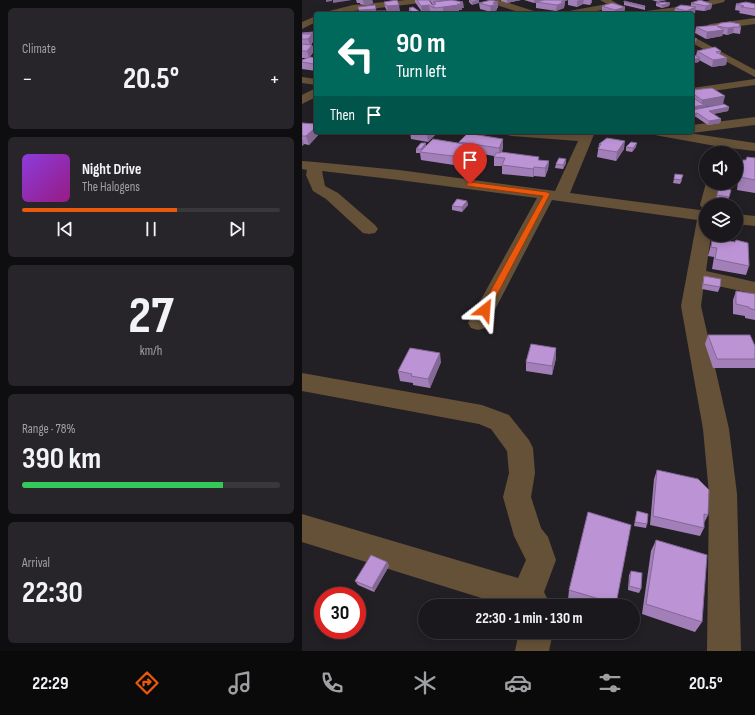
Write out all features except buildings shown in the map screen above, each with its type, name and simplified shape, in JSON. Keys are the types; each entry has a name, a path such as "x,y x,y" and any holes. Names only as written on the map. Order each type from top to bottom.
{"street":[{"path":"336,12 353,8 430,0"},
{"path":"579,12 616,5 604,0"},
{"path":"664,12 721,0"},
{"path":"496,2 528,12"},
{"path":"302,28 314,20"},
{"path":"702,27 754,22"},
{"path":"302,28 314,28"},
{"path":"694,40 755,74"},
{"path":"302,50 314,49"},
{"path":"302,80 314,82"},
{"path":"694,89 755,82"},
{"path":"302,101 314,93"},
{"path":"302,101 314,103"},
{"path":"694,130 755,121"},
{"path":"478,323 554,195 586,134"},
{"path":"673,134 713,146"},
{"path":"743,147 755,147"},
{"path":"309,165 699,211"},
{"path":"309,165 318,188 332,196 369,229"},
{"path":"743,220 755,221"},
{"path":"702,242 691,306 716,429 712,491 724,651"},
{"path":"697,275 755,288"},
{"path":"302,382 482,415 500,422 520,448 522,473 517,497 529,536 536,547 540,560 530,599"},
{"path":"302,528 524,599"},
{"path":"532,651 535,639"}],"route":[{"path":"470,184 547,194 485,310"}]}
